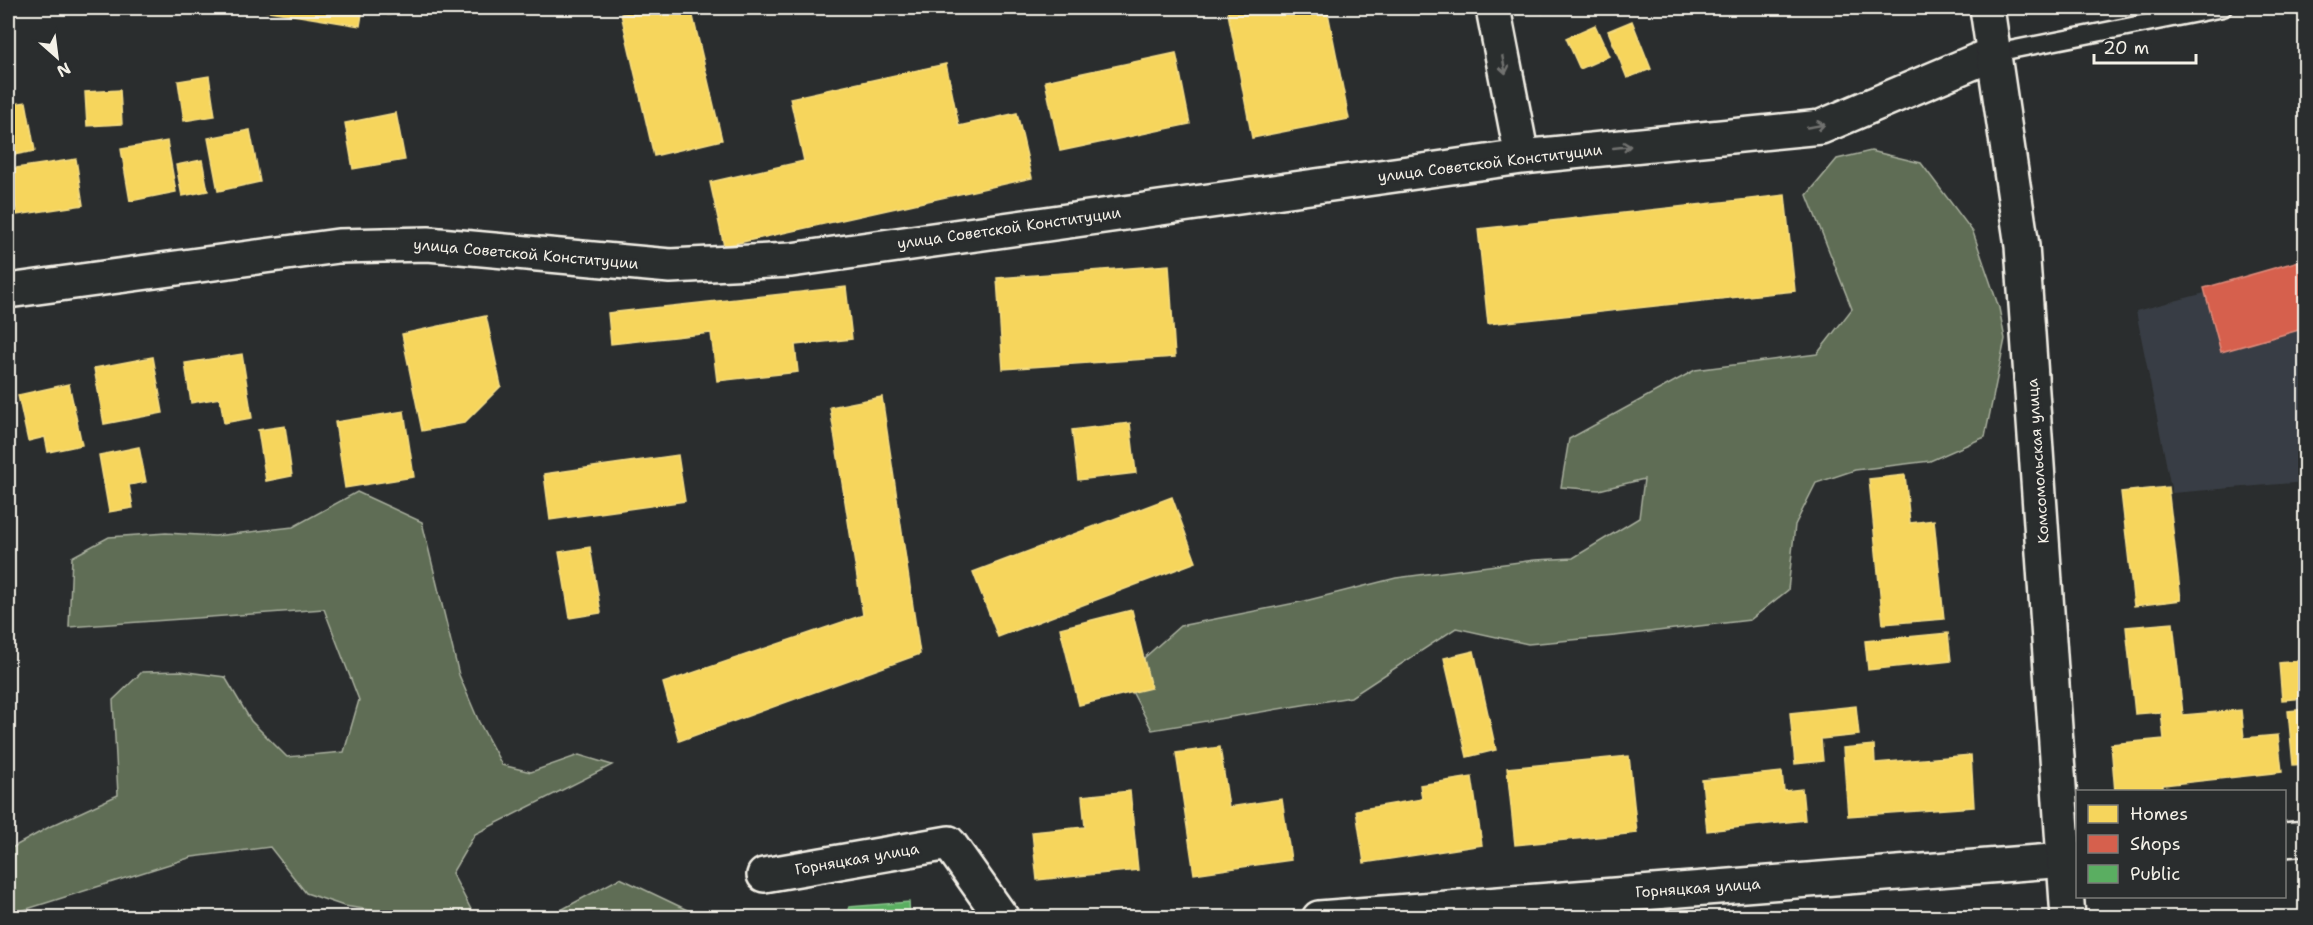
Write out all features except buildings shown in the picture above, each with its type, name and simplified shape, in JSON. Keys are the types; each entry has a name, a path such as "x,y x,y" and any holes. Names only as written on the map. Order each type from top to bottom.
{"street":[{"path":"1493,8 1522,157"},
{"name":"Комсомольская улица","path":"1987,8 2022,246 2070,859 2068,918"},
{"name":"улица Советской Конституции","path":"8,291 338,246 428,244 670,266 791,260 1522,157 1821,127 1995,53"},
{"path":"2286,840 2306,838"},
{"name":"Горняцкая улица","path":"764,875 949,843 1002,918"},
{"name":"Горняцкая улица","path":"1319,918 2070,859"}],"lane":[{"path":"1995,53 2223,8"}],"shaded area":[{"path":"2305,267 2305,482 2172,493 2136,311"}],"green space":[{"path":"1871,151 1921,163 1973,232 1999,308 2005,339 1985,437 1930,461 1855,470 1816,483 1795,525 1788,590 1750,620 1528,644 1456,628 1351,697 1152,730 1124,676 1180,626 1305,601 1396,578 1535,560 1573,558 1639,518 1644,479 1599,490 1561,487 1569,439 1695,370 1817,354 1852,309 1807,195 1837,159"},
{"path":"357,492 422,522 459,675 479,722 502,765 531,772 579,755 612,765 475,834 452,873 475,917 392,917 390,913 344,906 306,893 270,847 192,857 8,915 8,850 51,826 118,795 113,700 142,672 180,671 225,677 251,721 287,757 344,752 359,700 324,609 69,627 72,557 109,537 166,533 215,536 293,527"},
{"path":"620,878 702,917 548,917"}]}
